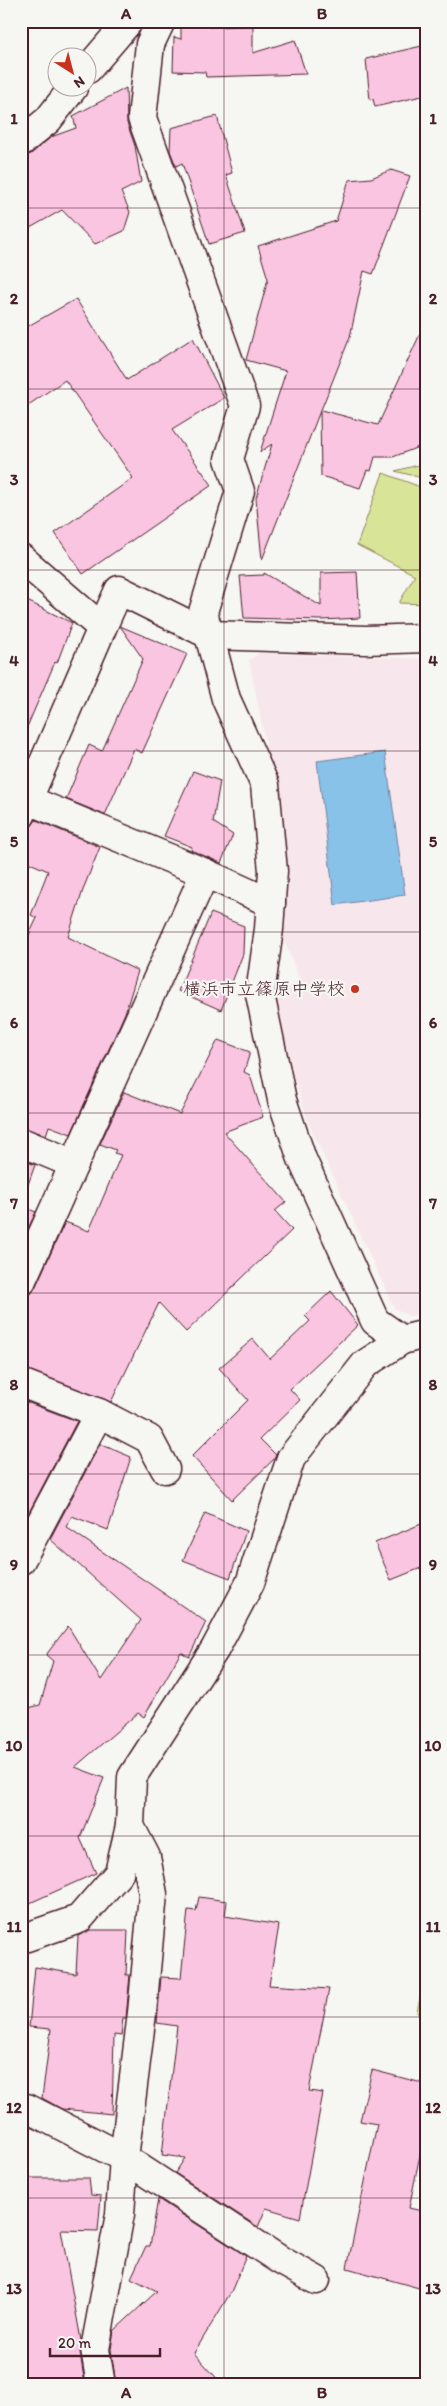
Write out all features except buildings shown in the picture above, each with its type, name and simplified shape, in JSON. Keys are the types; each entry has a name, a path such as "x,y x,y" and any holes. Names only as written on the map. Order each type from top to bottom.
{"street":[{"path":"98,57 129,21"},
{"path":"161,21 150,44 142,118 246,406 229,459 240,491 203,612 226,699 266,785 273,871 260,994 282,1100 302,1160 375,1321 414,1337"},
{"path":"21,142 48,120 65,98"},
{"path":"21,558 102,628"},
{"path":"271,903 205,873 23,804 119,590 210,635 366,640 426,638"},
{"path":"21,1282 205,873"},
{"path":"21,1142 74,1164"},
{"path":"21,1939 79,1919 119,1873 130,1826 132,1778 214,1649 250,1583 291,1458 365,1364 414,1337"},
{"path":"21,1382 99,1413 149,1439 165,1469"},
{"path":"21,1560 99,1413"},
{"path":"101,2385 95,2348 120,2214 124,2158 142,2013 153,1894 146,1857 130,1826"},
{"path":"21,2109 27,2108 124,2158 280,2260 316,2280"}],"shaded area":[{"name":"横浜市立篠原中学校","path":"259,653 426,659 426,1314 408,1316 394,1308 308,1122 269,998 300,980 282,936 285,840 249,660"}],"green space":[{"path":"426,463 426,479 395,471"},
{"path":"383,473 426,489 426,604 399,603 415,575 357,545"},
{"path":"426,1726 426,1766 420,1748"},
{"path":"426,1969 426,2029 417,2012"}],"water":[{"path":"385,752 405,895 335,905 317,761"}],"place":[{"name":"横浜市立篠原中学校","path":"355,989"}]}
